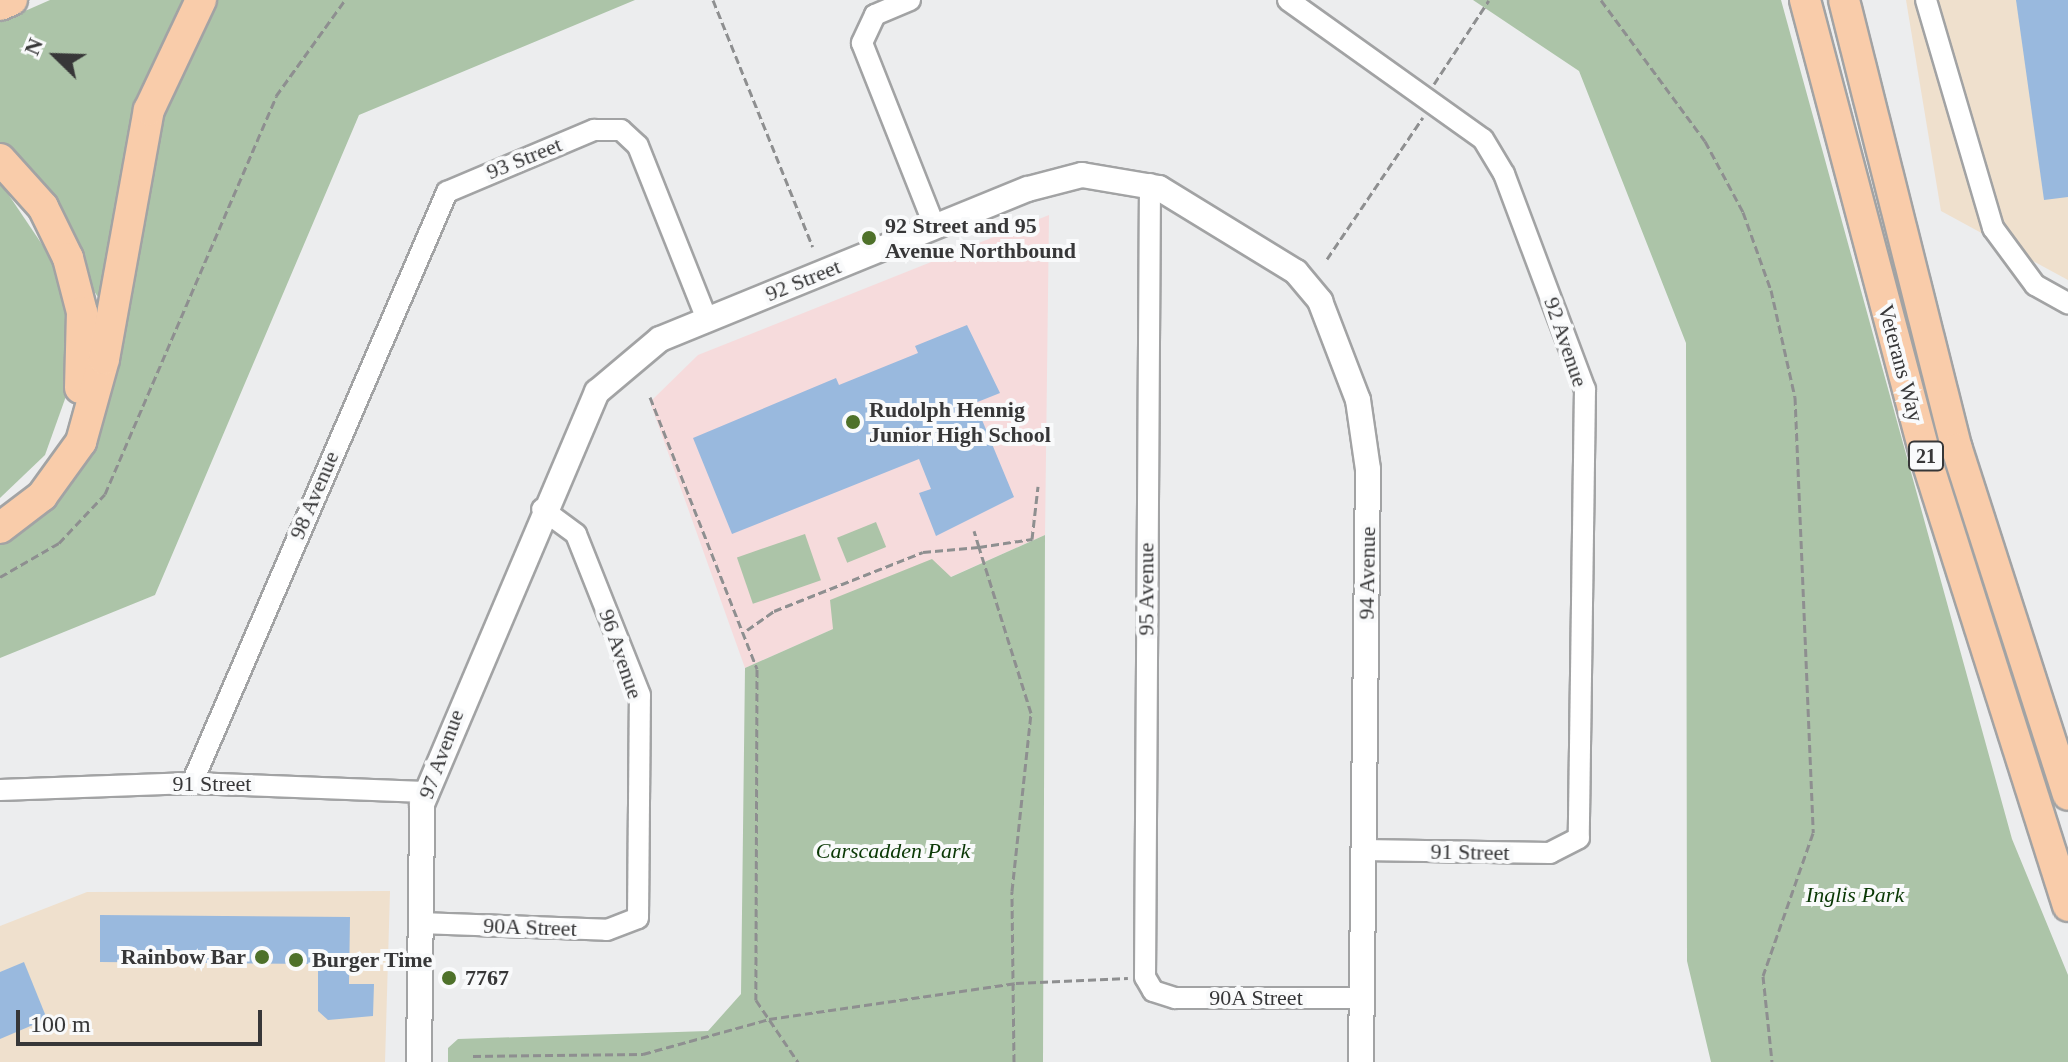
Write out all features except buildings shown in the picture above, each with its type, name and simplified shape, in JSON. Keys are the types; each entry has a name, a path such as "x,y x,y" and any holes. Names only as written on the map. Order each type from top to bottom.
{"main road":[{"path":"0,5 12,0"},
{"path":"0,528 42,496 81,442 104,359 149,110 201,0"},
{"name":"Veterans Way","path":"1805,0 1925,455 2068,906"},
{"name":"Veterans Way","path":"1844,0 1957,449 2068,795"},
{"path":"0,159 43,207 68,258 85,353 66,434 0,506"}],"street":[{"path":"910,0 882,11 864,29 864,51 935,227"},
{"name":"92 Avenue","path":"1288,0 1477,133 1497,159 1585,389 1584,821 1575,845"},
{"path":"1926,0 1993,228 2035,285 2068,303"},
{"name":"93 Street","path":"435,207 474,179 594,130 621,130 638,146 707,319"},
{"name":"92 Street","path":"542,509 585,411 609,377 647,346 935,227 1067,177 1150,184"},
{"name":"94 Avenue","path":"1150,184 1304,279 1358,400 1368,469 1361,1062"},
{"name":"95 Avenue","path":"1149,984 1150,184"},
{"name":"98 Avenue","path":"192,783 435,207"},
{"name":"97 Avenue","path":"419,1062 425,792 542,509"},
{"name":"96 Avenue","path":"542,509 576,534 640,695 638,918"},
{"name":"91 Street","path":"0,790 192,783 425,792"},
{"name":"91 Street","path":"1363,850 1550,853 1575,845"},
{"name":"90A Street","path":"420,923 607,930 638,918"},
{"name":"90A Street","path":"1149,984 1175,998 1362,998"}],"path":[{"path":"0,577 59,543 105,494 276,96 345,0"},
{"path":"713,0 813,247"},
{"path":"1327,259 1421,130 1426,97 1489,0"},
{"path":"1601,0 1705,141 1743,212 1771,290 1795,397 1813,833 1763,976 1772,1062"},
{"path":"650,397 747,630 757,669 756,993 769,1019 798,1062"},
{"path":"747,630 774,611 923,552 1032,539 1038,486"},
{"path":"974,531 1031,713 1012,891 1016,983 1014,1062"},
{"path":"473,1056 643,1054 769,1019 1016,983 1149,984"}],"shaded area":[{"path":"1906,0 2068,0 2068,280 1941,211"},
{"name":"Rudolph Hennig Junior High School","path":"1049,215 1045,535 745,668 650,402 698,355"},
{"path":"390,891 385,1062 0,1062 0,926 87,892"}],"green space":[{"path":"50,0 196,0 100,300 0,150 0,22"},
{"path":"210,0 635,0 359,115 155,595 0,658 0,541 62,485 164,93"},
{"name":"Inglis Park","path":"1473,0 1781,0 2012,839 2068,975 2068,1062 1711,1062 1687,961 1686,343 1579,71"},
{"path":"0,182 64,277 75,371 45,455 0,498"},
{"path":"876,522 886,547 847,563 837,538"},
{"path":"805,534 821,580 753,604 737,557"},
{"name":"Carscadden Park","path":"1045,535 1043,1062 448,1062 448,1048 458,1039 708,1031 741,994 745,668 833,629 830,600 932,559 951,577"}],"place":[{"name":"92 Street and 95 Avenue Northbound","path":"869,238"},
{"name":"Rudolph Hennig Junior High School","path":"853,422"},
{"name":"Rainbow Bar","path":"262,957"},
{"name":"Burger Time","path":"296,960"},
{"name":"7767","path":"449,978"}]}
